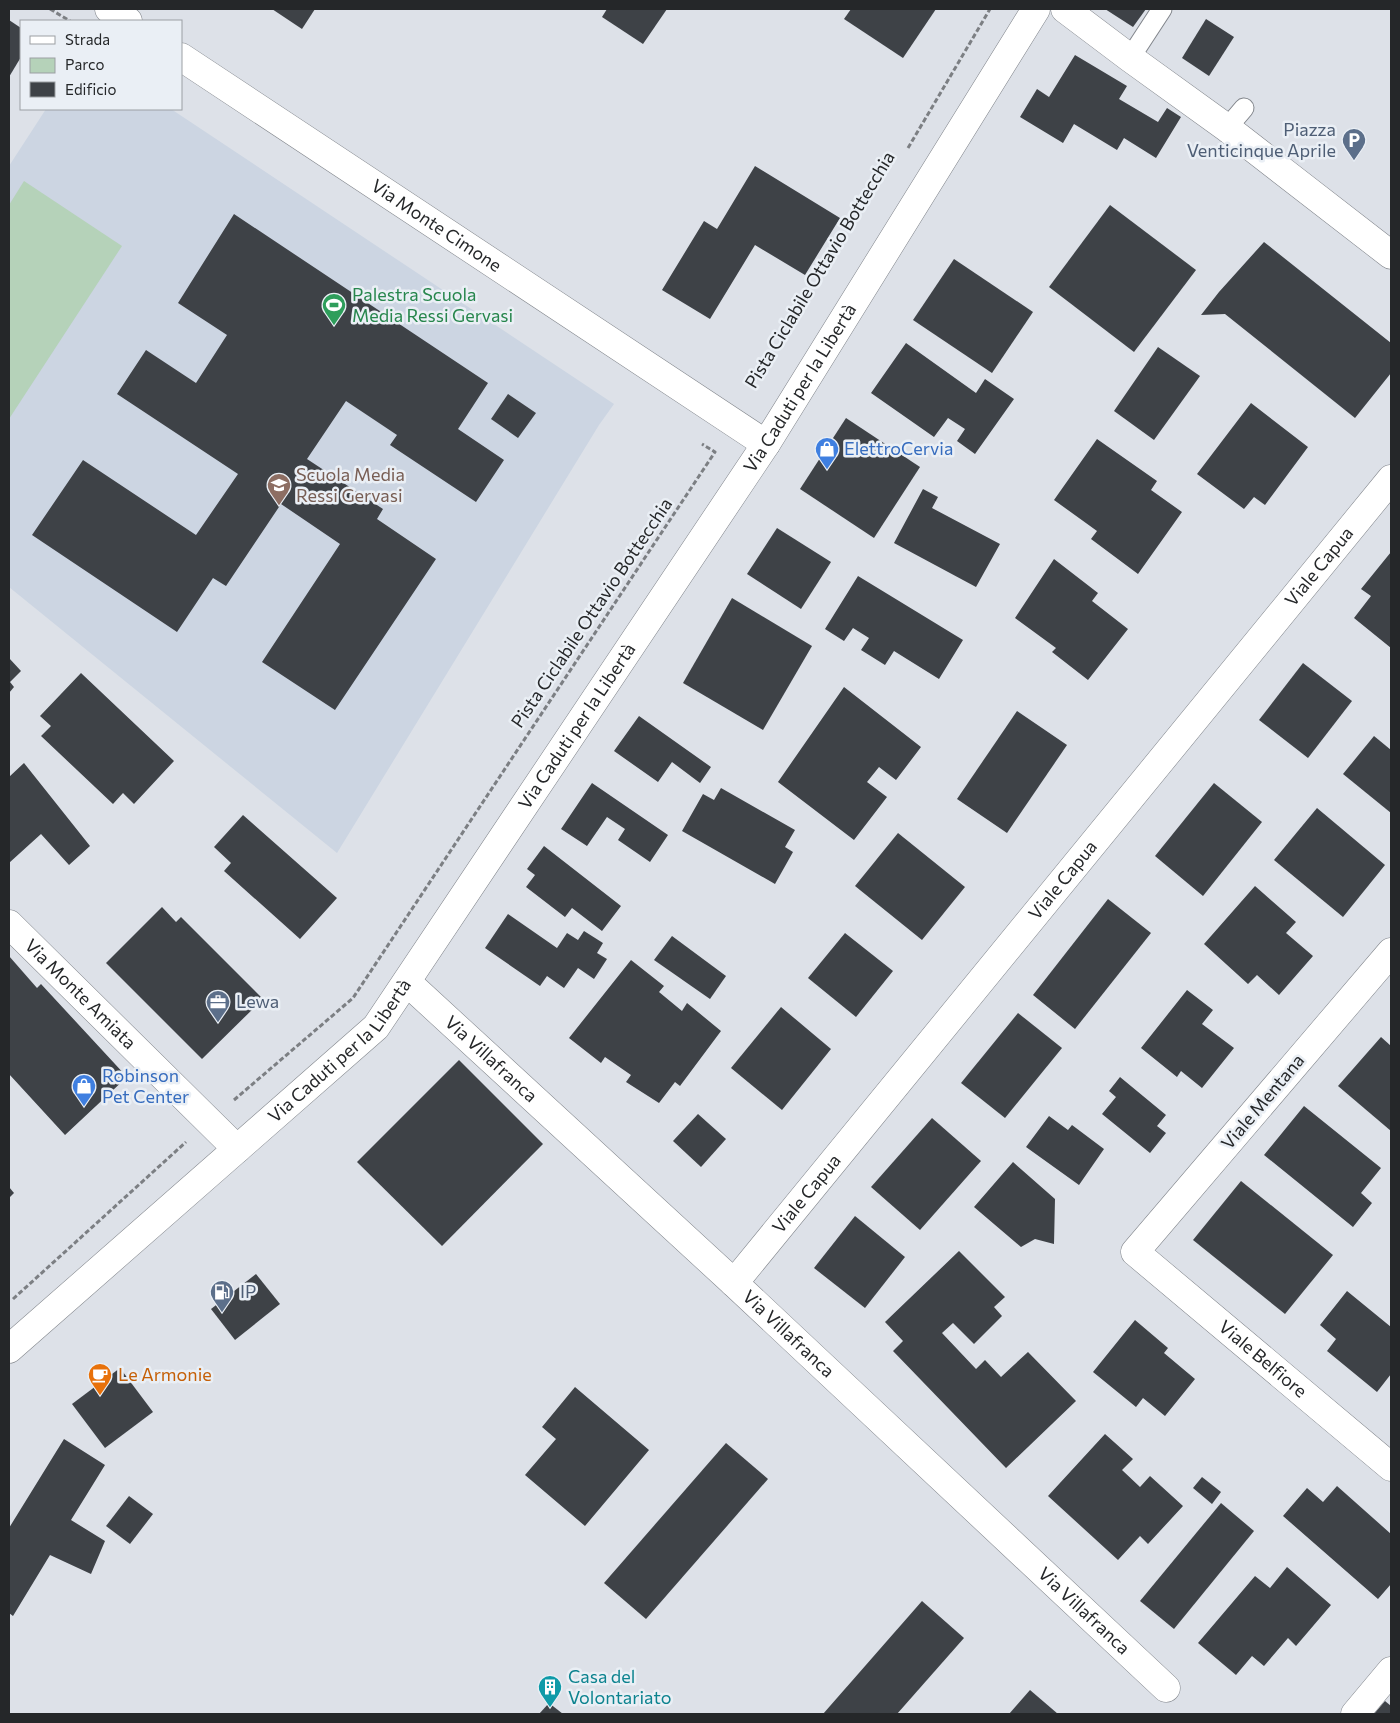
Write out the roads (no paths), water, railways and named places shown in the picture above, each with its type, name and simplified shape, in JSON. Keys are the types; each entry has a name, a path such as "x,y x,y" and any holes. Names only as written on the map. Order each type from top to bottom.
{"street":[{"path":"109,9 126,20"},
{"name":"Via Caduti per la Libertà","path":"9,1349 376,1027 766,444 1036,9"},
{"path":"1065,9 1130,58 1236,118 1391,255"},
{"name":"Via Monte Cimone","path":"182,58 766,444"},
{"name":"Viale Capua","path":"734,1283 1391,478"},
{"name":"Via Monte Amiata","path":"9,924 210,1120 237,1149"},
{"name":"Viale Mentana","path":"1135,1252 1391,952"},
{"name":"Via Villafranca","path":"407,982 734,1283 1166,1688"},
{"name":"Viale Belfiore","path":"1135,1252 1391,1467"},
{"path":"1355,1714 1391,1671"}],"lane":[{"path":"1130,58 1162,9"}],"place":[{"name":"Piazza Venticinque Aprile","path":"1354,161"},
{"name":"Palestra Scuola Media Ressi Gervasi","path":"334,326"},
{"name":"ElettroCervia","path":"827,470"},
{"name":"Scuola Media Ressi Gervasi","path":"279,506"},
{"name":"Lewa","path":"218,1023"},
{"name":"Robinson Pet Center","path":"84,1107"},
{"name":"IP","path":"222,1313"},
{"name":"Le Armonie","path":"100,1396"},
{"name":"Casa del Volontariato","path":"550,1708"}]}
